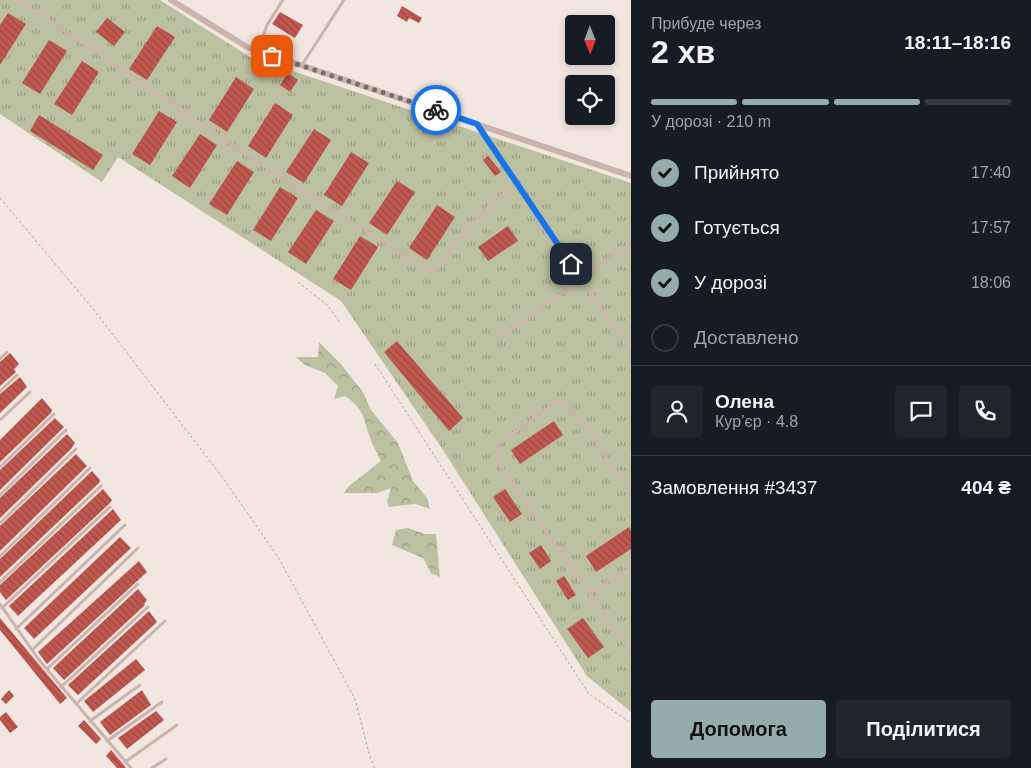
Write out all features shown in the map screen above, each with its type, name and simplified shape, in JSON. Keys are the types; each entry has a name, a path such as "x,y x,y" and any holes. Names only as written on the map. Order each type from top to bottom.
{"street":[{"path":"171,0 247,47 257,51 631,176"}],"lane":[{"path":"19,0 256,161 434,274 468,226 499,197 517,184"},
{"path":"257,51 267,26 283,0"},
{"path":"301,66 344,0"},
{"path":"477,124 631,352"},
{"path":"500,338 631,244"},
{"path":"0,359 8,352"},
{"path":"0,391 17,374"},
{"path":"0,420 30,392"},
{"path":"631,491 571,407 558,401 497,445 498,464 631,650"},
{"path":"0,467 54,414"},
{"path":"0,496 66,430"},
{"path":"0,523 76,449"},
{"path":"0,556 90,468"},
{"path":"0,582 101,486"},
{"path":"110,507 1,606 16,629 61,687 131,768"},
{"path":"16,629 125,524"},
{"path":"32,650 138,548"},
{"path":"589,593 631,566"},
{"path":"47,669 138,584"},
{"path":"61,687 148,607"},
{"path":"76,704 165,621"},
{"path":"90,721 140,684"},
{"path":"107,741 162,702"},
{"path":"125,762 177,725"},
{"path":"152,768 166,759"}],"path":[{"path":"0,198 94,310 223,478 278,557 355,699 370,758 376,768"},
{"path":"298,282 328,306 340,322"},
{"path":"375,364 588,694 631,723"}],"green space":[{"path":"0,0 160,0 250,57 631,183 631,712 587,676 443,450 341,301 118,157 102,182 0,114"},
{"path":"319,342 340,363 363,392 371,410 398,443 413,481 427,498 430,509 415,504 389,507 387,502 391,488 377,493 344,493 349,486 381,461 372,442 364,417 356,404 345,396 334,399 338,386 325,373 305,365 296,357 318,357"},
{"path":"408,528 425,534 436,534 440,577 431,573 423,558 392,545 396,530"}],"building":[{"path":"402,6 422,18 419,23 409,18 407,22 397,16"},
{"path":"280,12 303,25 295,38 272,24"},
{"path":"8,13 26,24 0,65 0,25"},
{"path":"107,18 125,32 114,46 96,32"},
{"path":"157,26 175,37 147,80 129,69"},
{"path":"49,40 67,51 40,94 22,83"},
{"path":"82,61 99,72 72,115 54,104"},
{"path":"288,73 298,80 290,92 280,85"},
{"path":"236,77 254,89 227,132 209,120"},
{"path":"275,103 293,115 266,158 248,146"},
{"path":"159,111 177,122 150,165 132,154"},
{"path":"39,115 103,155 93,170 30,131"},
{"path":"314,129 331,140 304,183 286,172"},
{"path":"200,134 217,145 190,188 172,176"},
{"path":"351,152 369,163 342,206 324,195"},
{"path":"488,156 501,172 495,176 483,160"},
{"path":"237,161 254,172 227,215 209,204"},
{"path":"397,181 415,192 387,235 369,223"},
{"path":"280,187 298,198 271,241 253,230"},
{"path":"437,205 455,217 427,260 409,248"},
{"path":"316,210 334,221 306,264 288,252"},
{"path":"508,226 518,241 488,261 478,247"},
{"path":"360,236 378,247 351,290 333,279"},
{"path":"397,341 463,418 449,431 384,352"},
{"path":"10,353 19,364 14,369 16,372 0,386 0,362"},
{"path":"20,377 27,387 0,413 0,394"},
{"path":"42,398 52,410 51,413 0,462 0,440"},
{"path":"55,418 64,427 0,490 0,470"},
{"path":"554,421 563,435 520,464 511,450"},
{"path":"67,434 75,443 71,449 0,518 0,498"},
{"path":"76,454 87,466 0,551 0,526"},
{"path":"92,471 100,480 99,483 0,577 0,559"},
{"path":"103,489 112,500 109,504 6,600 0,592 0,585"},
{"path":"505,489 522,514 510,522 493,497"},
{"path":"113,509 121,520 18,616 9,606"},
{"path":"629,527 631,531 631,549 596,572 586,556"},
{"path":"120,537 131,548 34,639 24,628"},
{"path":"541,545 551,561 540,569 529,553"},
{"path":"139,561 147,572 47,664 38,652"},
{"path":"564,576 576,595 568,600 556,581"},
{"path":"138,589 147,600 145,605 64,680 53,668"},
{"path":"149,611 157,622 78,695 68,685"},
{"path":"0,618 67,698 60,704 0,630"},
{"path":"583,618 604,647 588,658 567,629"},
{"path":"136,659 145,670 93,712 84,701"},
{"path":"9,690 14,696 6,704 1,699"},
{"path":"142,690 151,705 110,735 100,722"},
{"path":"156,711 164,720 127,749 118,738"},
{"path":"6,712 18,727 10,733 0,720 0,717"},
{"path":"84,720 101,739 96,744 78,726"},
{"path":"111,750 126,768 117,768 106,756"}],"way so far":[{"path":"272,56 436,110"}],"route":[{"path":"436,110 477,124 571,264"}]}
